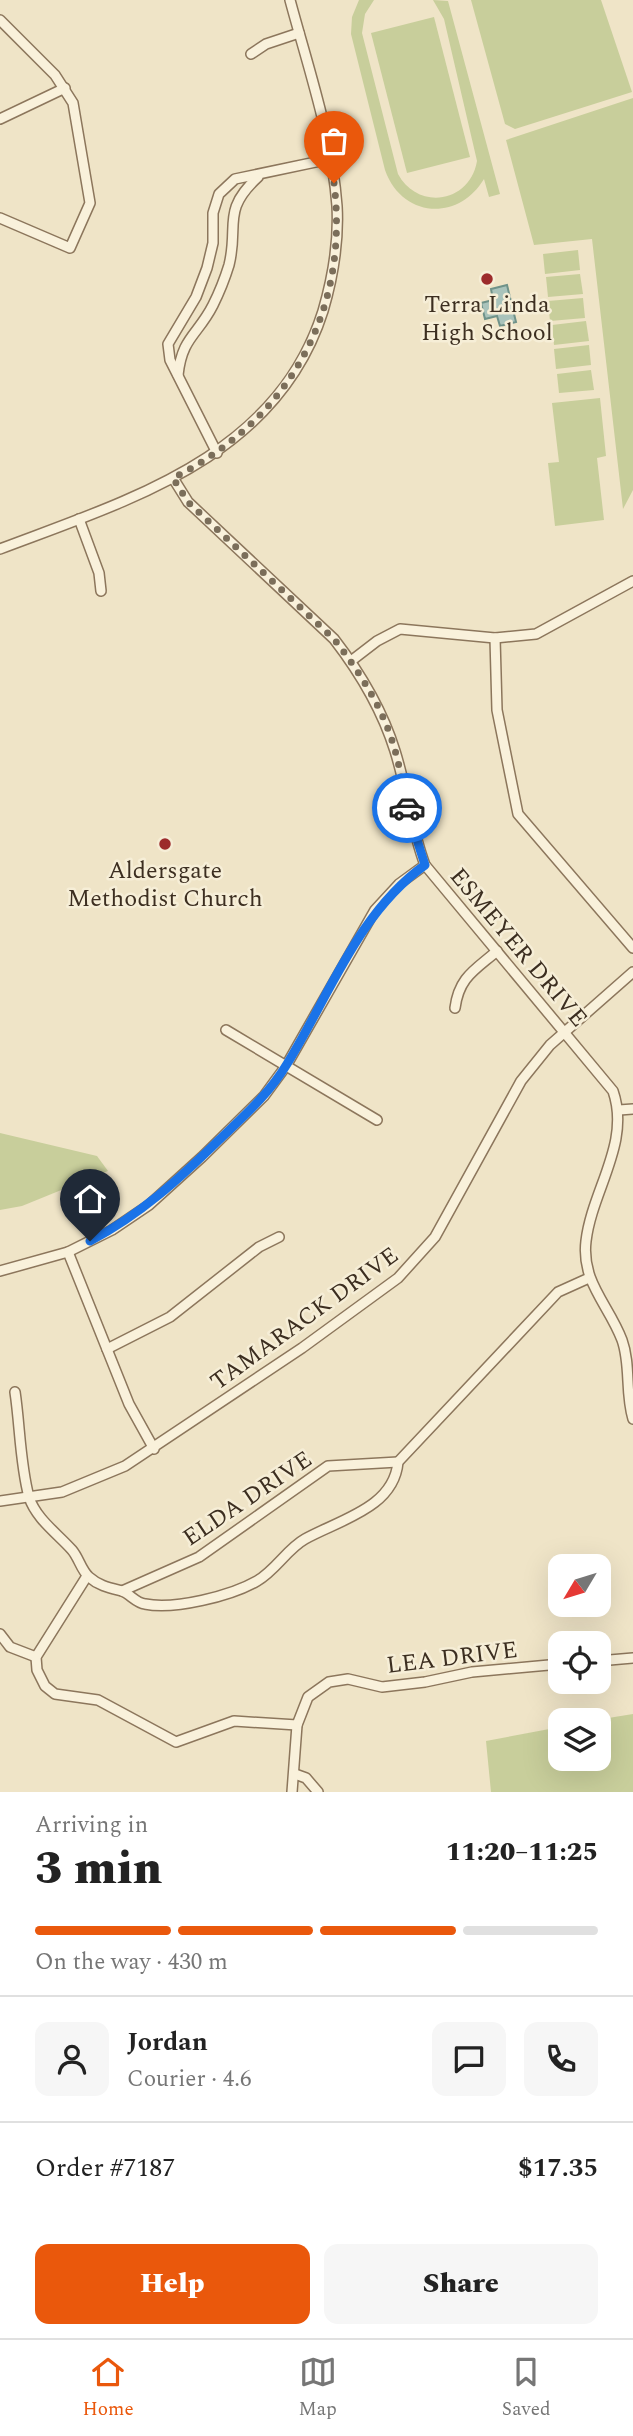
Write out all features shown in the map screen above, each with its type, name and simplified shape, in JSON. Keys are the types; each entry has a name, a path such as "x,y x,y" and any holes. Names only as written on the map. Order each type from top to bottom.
{"street":[{"path":"0,549 79,519 173,478 217,453 250,427 280,395 316,331 328,295 336,253 337,206 330,159 290,0"},
{"path":"0,20 65,88 73,103 90,191 86,218 70,248 0,218"},
{"path":"251,54 266,44 299,33"},
{"path":"0,119 65,88"},
{"path":"217,453 170,360 168,344 197,297 207,268 213,243 213,213 219,194 235,179 330,159"},
{"path":"178,377 180,352 213,306 229,263 232,217 241,192 259,176"},
{"name":"ESMEYER DRIVE","path":"173,478 188,502 334,639 351,660 379,706 396,753 413,833 425,865 603,1075 619,1110"},
{"path":"79,519 99,573 101,592"},
{"path":"351,660 377,640 400,629 495,638 536,634 633,581"},
{"path":"495,638 497,710 518,814 633,948"},
{"path":"0,1271 68,1252 112,1230 149,1205 264,1096 286,1066 375,910 399,884 425,865"},
{"path":"455,1008 457,990 462,981 497,951"},
{"name":"TAMARACK DRIVE","path":"0,1502 29,1498 98,1480 154,1449 398,1278 435,1237 521,1081 536,1060 633,972"},
{"path":"226,1031 377,1120"},
{"path":"633,1108 619,1110 618,1135 586,1240 589,1278 624,1345 626,1386 633,1419"},
{"path":"107,1349 170,1317 259,1247 279,1237"},
{"path":"68,1252 129,1404 154,1449"},
{"path":"15,1392 29,1498 41,1517 73,1551 87,1576 106,1588 122,1591 141,1604 164,1607 222,1594 256,1581 279,1564 301,1542 361,1512 383,1496 397,1472 398,1462 558,1292 589,1278"},
{"name":"ELDA DRIVE","path":"122,1591 199,1557 328,1466 398,1462"},
{"path":"87,1576 36,1657 37,1671 46,1686 55,1693 98,1700 176,1742 234,1721 297,1725"},
{"path":"0,1634 10,1647 36,1657"},
{"path":"611,1660 633,1658"},
{"name":"LEA DRIVE","path":"292,1792 297,1725 308,1697 329,1682 348,1679 382,1687 425,1682 472,1672 548,1665"},
{"path":"295,1774 306,1778 318,1792"}],"green space":[{"path":"359,0 374,0 365,14 362,33 398,174 407,186 430,197 442,197 465,186 477,161 444,19 433,0 448,1 500,194 489,197 484,179 473,193 460,202 446,208 431,209 404,198 393,186 385,170 351,34 352,17"},
{"path":"471,0 601,0 632,92 515,129 505,124"},
{"path":"434,17 470,157 407,173 371,33"},
{"path":"633,98 633,490 623,509 592,239 534,245 506,140"},
{"path":"578,250 580,270 545,274 543,254"},
{"path":"580,274 583,294 548,297 546,277"},
{"path":"583,298 585,318 550,321 548,301"},
{"path":"586,321 589,341 554,345 552,325"},
{"path":"589,345 591,365 556,369 554,349"},
{"path":"591,370 594,390 559,393 557,374"},
{"path":"600,398 606,456 597,458 604,520 555,526 548,463 559,462 552,403"},
{"path":"0,1133 97,1156 108,1171 22,1206 0,1210"},
{"path":"633,1714 633,1792 491,1792 486,1741 548,1729 548,1771 611,1771 611,1718"}],"water":[{"path":"507,285 516,322 500,326 497,316 485,319 481,303 493,300 491,289"}],"way so far":[{"path":"334,183 337,231 333,273 328,295 308,349 280,395 243,434 217,453 173,478 188,502 334,639 351,660 379,706 396,753 407,808"}],"place":[{"name":"Terra Linda High School","path":"487,279"},
{"name":"Aldersgate Methodist Church","path":"165,844"}],"route":[{"path":"90,1241 149,1205 264,1096 286,1066 375,910 399,884 425,865 407,808"}]}
